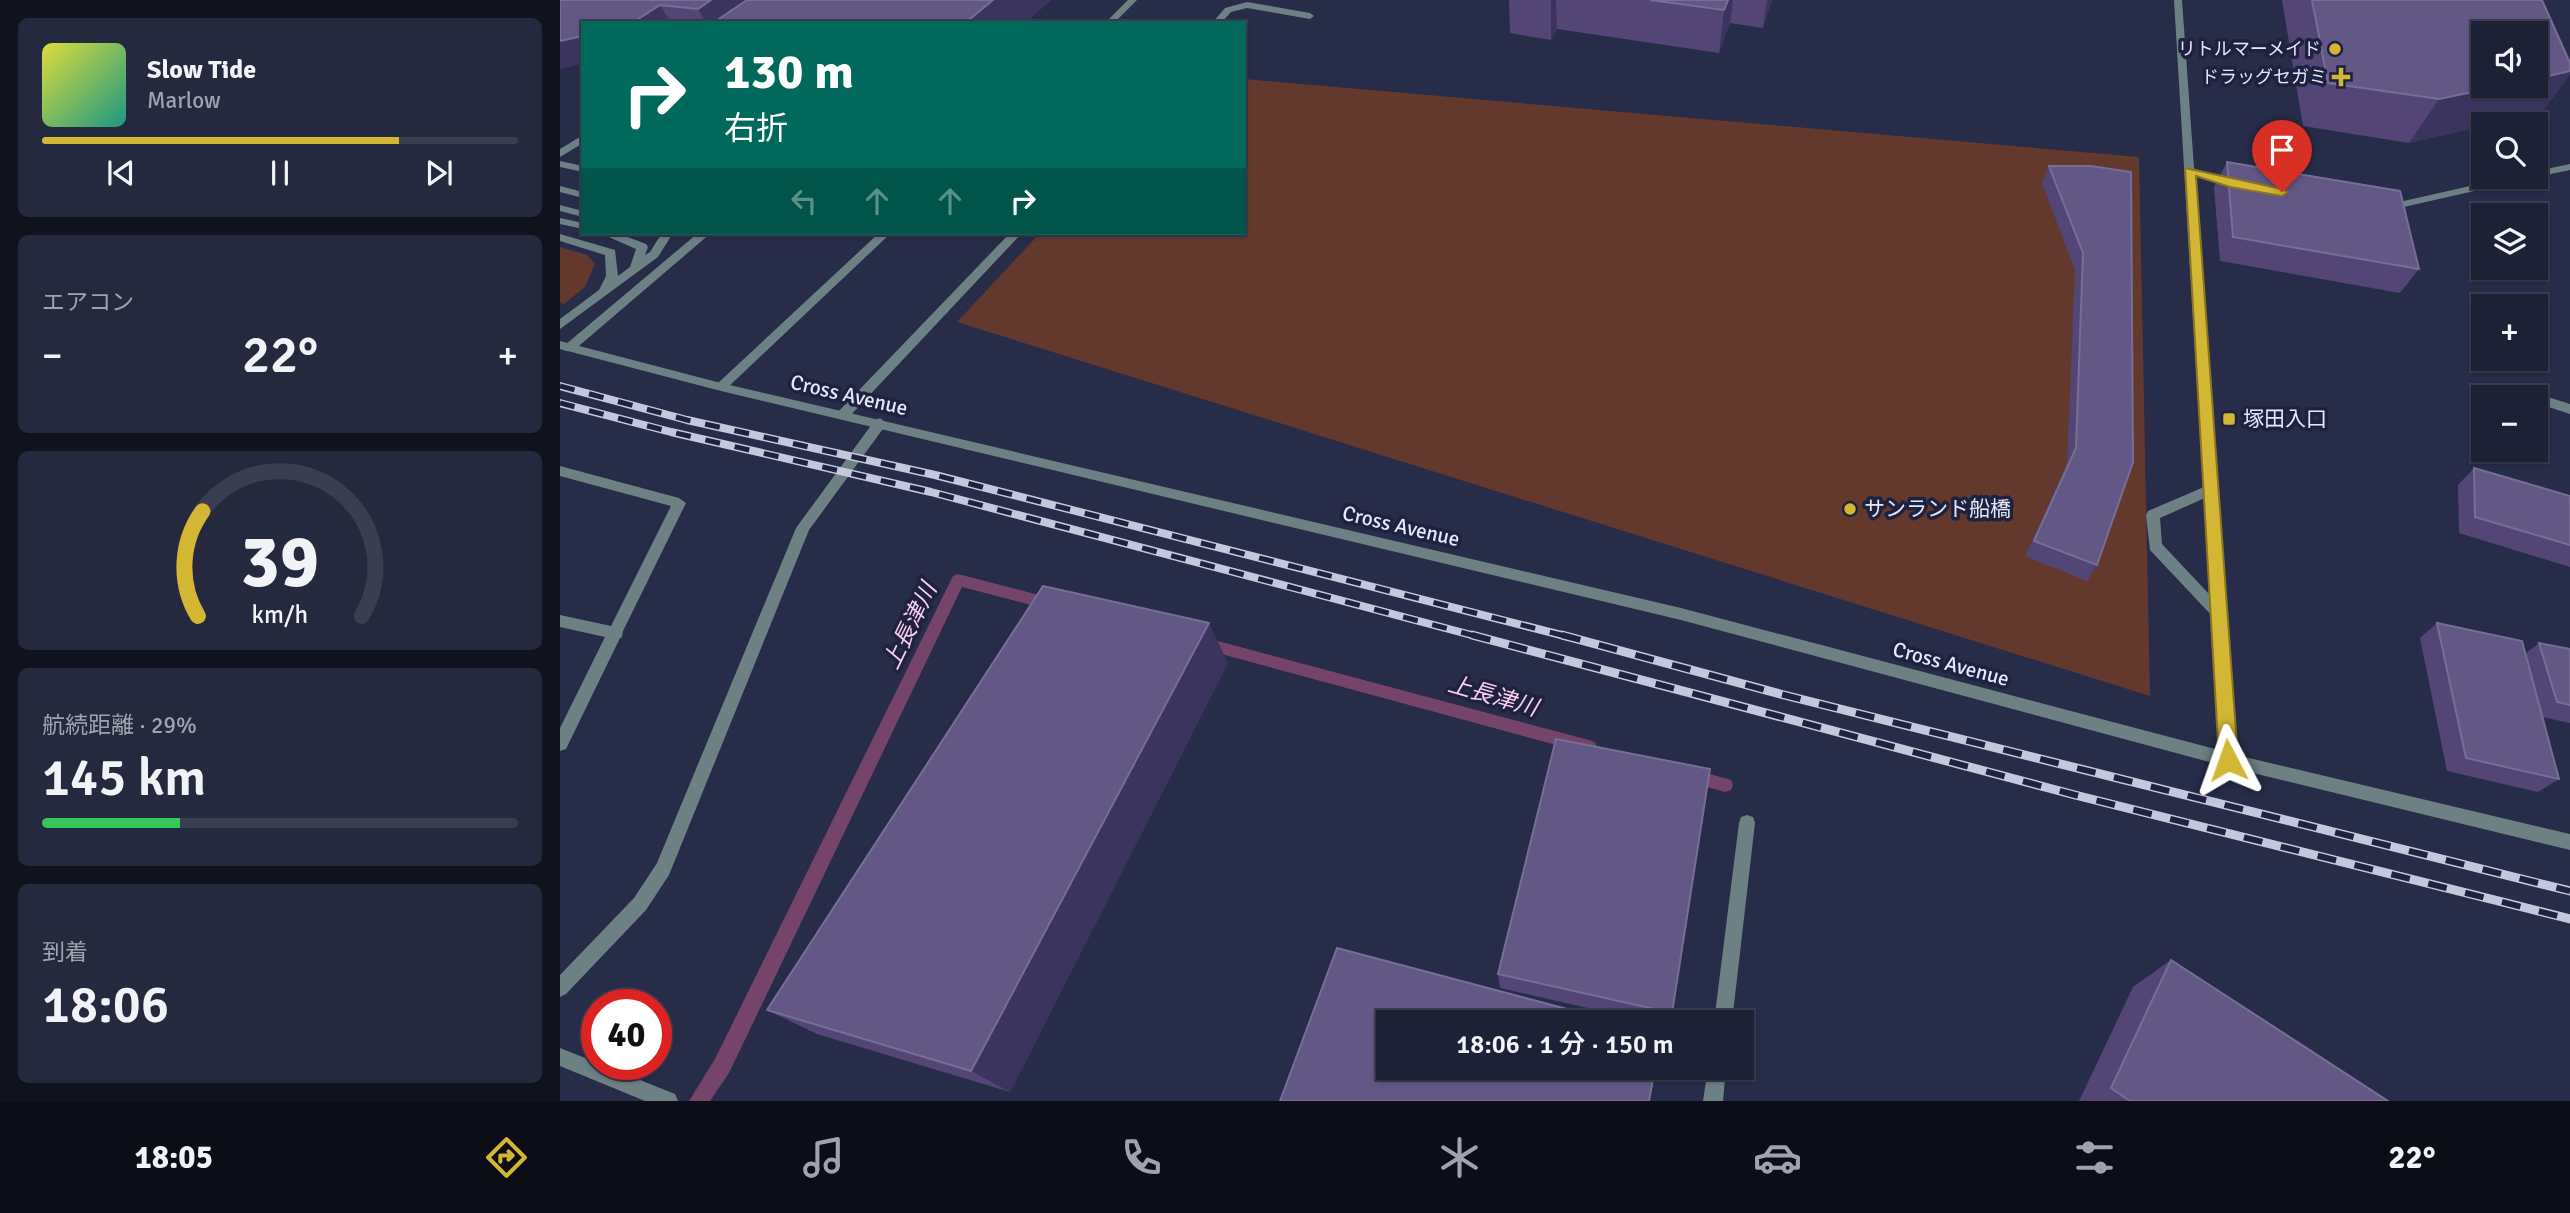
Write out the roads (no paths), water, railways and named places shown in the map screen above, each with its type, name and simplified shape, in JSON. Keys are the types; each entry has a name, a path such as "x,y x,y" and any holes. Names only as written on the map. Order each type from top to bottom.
{"street":[{"path":"1111,21 1133,0"},
{"path":"2178,0 2228,760"},
{"path":"1218,21 1228,10 1247,5 1310,16"},
{"path":"560,145 581,131"},
{"path":"560,154 581,139"},
{"path":"560,164 581,169"},
{"path":"2548,172 2570,167"},
{"path":"2189,170 2243,186"},
{"path":"2370,206 2390,208 2473,189"},
{"path":"560,190 581,195"},
{"path":"560,208 581,213"},
{"path":"560,221 581,226"},
{"path":"560,325 654,254 666,235"},
{"path":"565,346 703,235"},
{"path":"721,387 883,235"},
{"path":"843,415 1014,235"},
{"path":"628,236 642,247 634,269"},
{"path":"560,237 611,253 612,276 597,298"},
{"name":"Cross Avenue","path":"565,346 721,387 1681,614 2228,760 2570,842"},
{"path":"2548,402 2570,409"},
{"path":"560,988 640,904 663,869 803,528 880,423"},
{"path":"560,471 679,503 560,744"},
{"path":"2211,489 2153,515 2155,546 2219,614"},
{"path":"560,621 617,633"},
{"path":"1724,1010 1747,823"},
{"path":"560,1057 667,1101"},
{"path":"1713,1101 1716,1080"}],"waterway":[{"name":"上長津川","path":"699,1101 722,1066 958,580 1051,604"},
{"name":"上長津川","path":"1203,643 1589,747"},
{"name":"上長津川","path":"1689,775 1725,785"}],"railway":[{"path":"560,386 687,420 935,475 1569,637"},
{"path":"560,403 671,432 931,492 1479,637"},
{"path":"1472,635 2075,795 2570,919"},
{"path":"1562,635 1780,694 2570,891"}],"place":[{"name":"リトルマーメイド","path":"2335,49"},
{"name":"ドラッグセガミ","path":"2341,77"},
{"name":"塚田入口","path":"2229,419"},
{"name":"サンランド船橋","path":"1850,509"}]}
